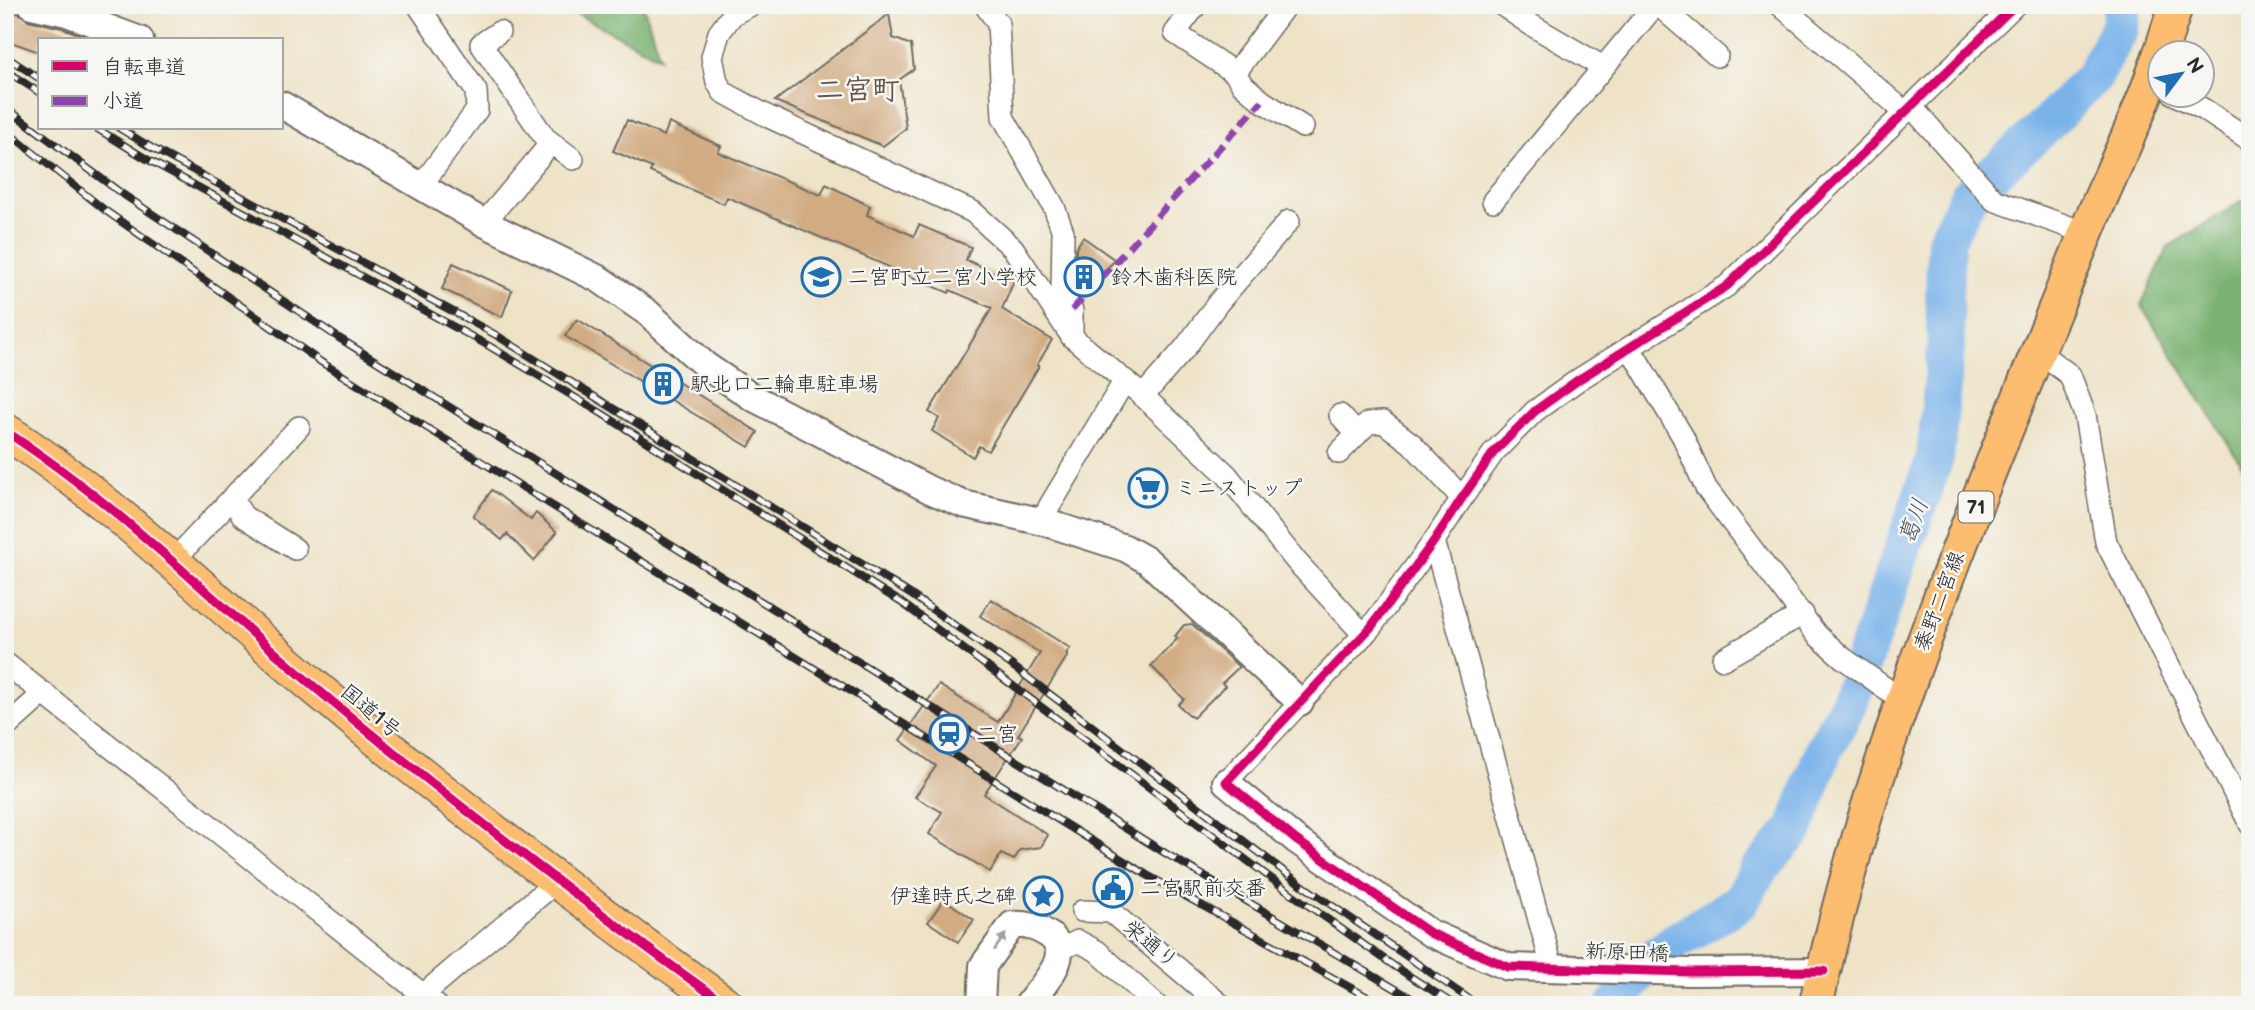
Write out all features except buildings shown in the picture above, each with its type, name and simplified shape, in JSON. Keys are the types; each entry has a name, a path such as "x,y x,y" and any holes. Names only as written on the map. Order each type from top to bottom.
{"highway":[{"name":"国道1号","path":"5,431 64,472 173,561 426,779 557,881 726,1005"}],"main road":[{"name":"秦野二宮線","path":"2169,38 2176,5"},
{"name":"秦野二宮線","path":"1816,1005 1893,693 1926,630 2086,233 2146,106"}],"street":[{"path":"32,5 67,13 135,38"},
{"path":"418,5 476,91 477,110 421,186"},
{"path":"751,5 733,14 719,33 712,57 717,82 723,92 769,117 973,212 1013,248 1072,337 1143,396 1227,475 1296,561 1364,635"},
{"path":"985,5 998,23 1003,117 1054,207 1063,232 1062,292 1072,310 1072,337"},
{"path":"1196,5 1175,33 1234,73 1242,84 1262,101 1303,127"},
{"path":"1234,73 1286,5"},
{"path":"1502,5 1527,12 1604,67"},
{"path":"1493,201 1656,5 1717,56"},
{"path":"1780,5 1908,109 1956,155 1994,200 2086,233"},
{"path":"1226,782 1364,635 1434,541 1494,452 1535,411 1578,380 1727,286 2015,5"},
{"path":"499,32 481,44 545,138 573,159"},
{"path":"284,106 484,223 599,279 648,313 706,366 752,397 930,490 963,504 1044,522 1125,548 1148,561 1300,702"},
{"path":"2202,108 2250,140"},
{"path":"484,223 551,143"},
{"path":"1143,396 1289,221"},
{"path":"1629,348 1683,437 1706,488 1816,635 1843,658 1893,693"},
{"path":"2038,352 2070,375 2085,415 2106,542 2250,824"},
{"path":"1044,522 1049,507 1125,380"},
{"path":"1340,415 1357,434"},
{"path":"1339,453 1368,423 1383,422 1412,444 1462,498"},
{"path":"173,561 299,427"},
{"path":"232,498 243,516 295,549"},
{"path":"1434,541 1558,967"},
{"path":"1723,659 1802,614"},
{"path":"5,663 423,1001 557,881"},
{"path":"5,728 44,693"},
{"name":"新原田橋","path":"1226,782 1296,840 1430,933 1508,967 1690,972 1824,971"},
{"name":"栄通り","path":"1082,911 1111,912 1221,1005"},
{"path":"982,1000 983,966 1013,925 1024,924 1038,928 1053,938 1060,950 1059,962 1028,1005"},
{"path":"1060,950 1078,941 1097,951 1156,1005"}],"green space":[{"path":"560,5 643,5 660,58"},
{"path":"2245,199 2250,206 2250,478 2141,305 2168,247"}],"waterway":[{"name":"葛川","path":"1615,1005 1652,959 1740,902 1759,870 1795,829 1824,749 1846,709 1935,458 1946,347 1946,241 1969,195 2042,129 2093,77 2120,27 2122,5"}],"railway":[{"path":"5,56 38,78"},
{"path":"5,70 38,92"},
{"path":"5,107 121,193 339,338 1165,853 1423,1005"},
{"path":"5,130 106,211 321,362 1147,875 1382,1005"},
{"path":"99,130 145,158 489,346 601,413 902,603 1292,894 1455,1005"},
{"path":"122,130 496,335 910,594 1010,664 1302,885 1478,1005"}],"marked path":[{"path":"1072,310 1262,101"}],"cycle path":[{"path":"1824,971 1690,972 1508,967 1430,933 1296,840 1226,782 1371,627 1494,452 1535,411 1578,380 1727,286 2015,5"},
{"path":"5,431 125,520 311,684 412,767 620,928 726,1005"}],"place":[{"name":"二宮町立二宮小学校","path":"821,277"},
{"name":"鈴木歯科医院","path":"1084,277"},
{"name":"駅北口二輪車駐車場","path":"663,384"},
{"name":"ミニストップ","path":"1148,488"},
{"name":"二宮","path":"949,734"},
{"name":"二宮駅前交番","path":"1113,888"},
{"name":"伊達時氏之碑","path":"1043,896"}],"district":[{"name":"二宮町","path":"858,89"}]}
